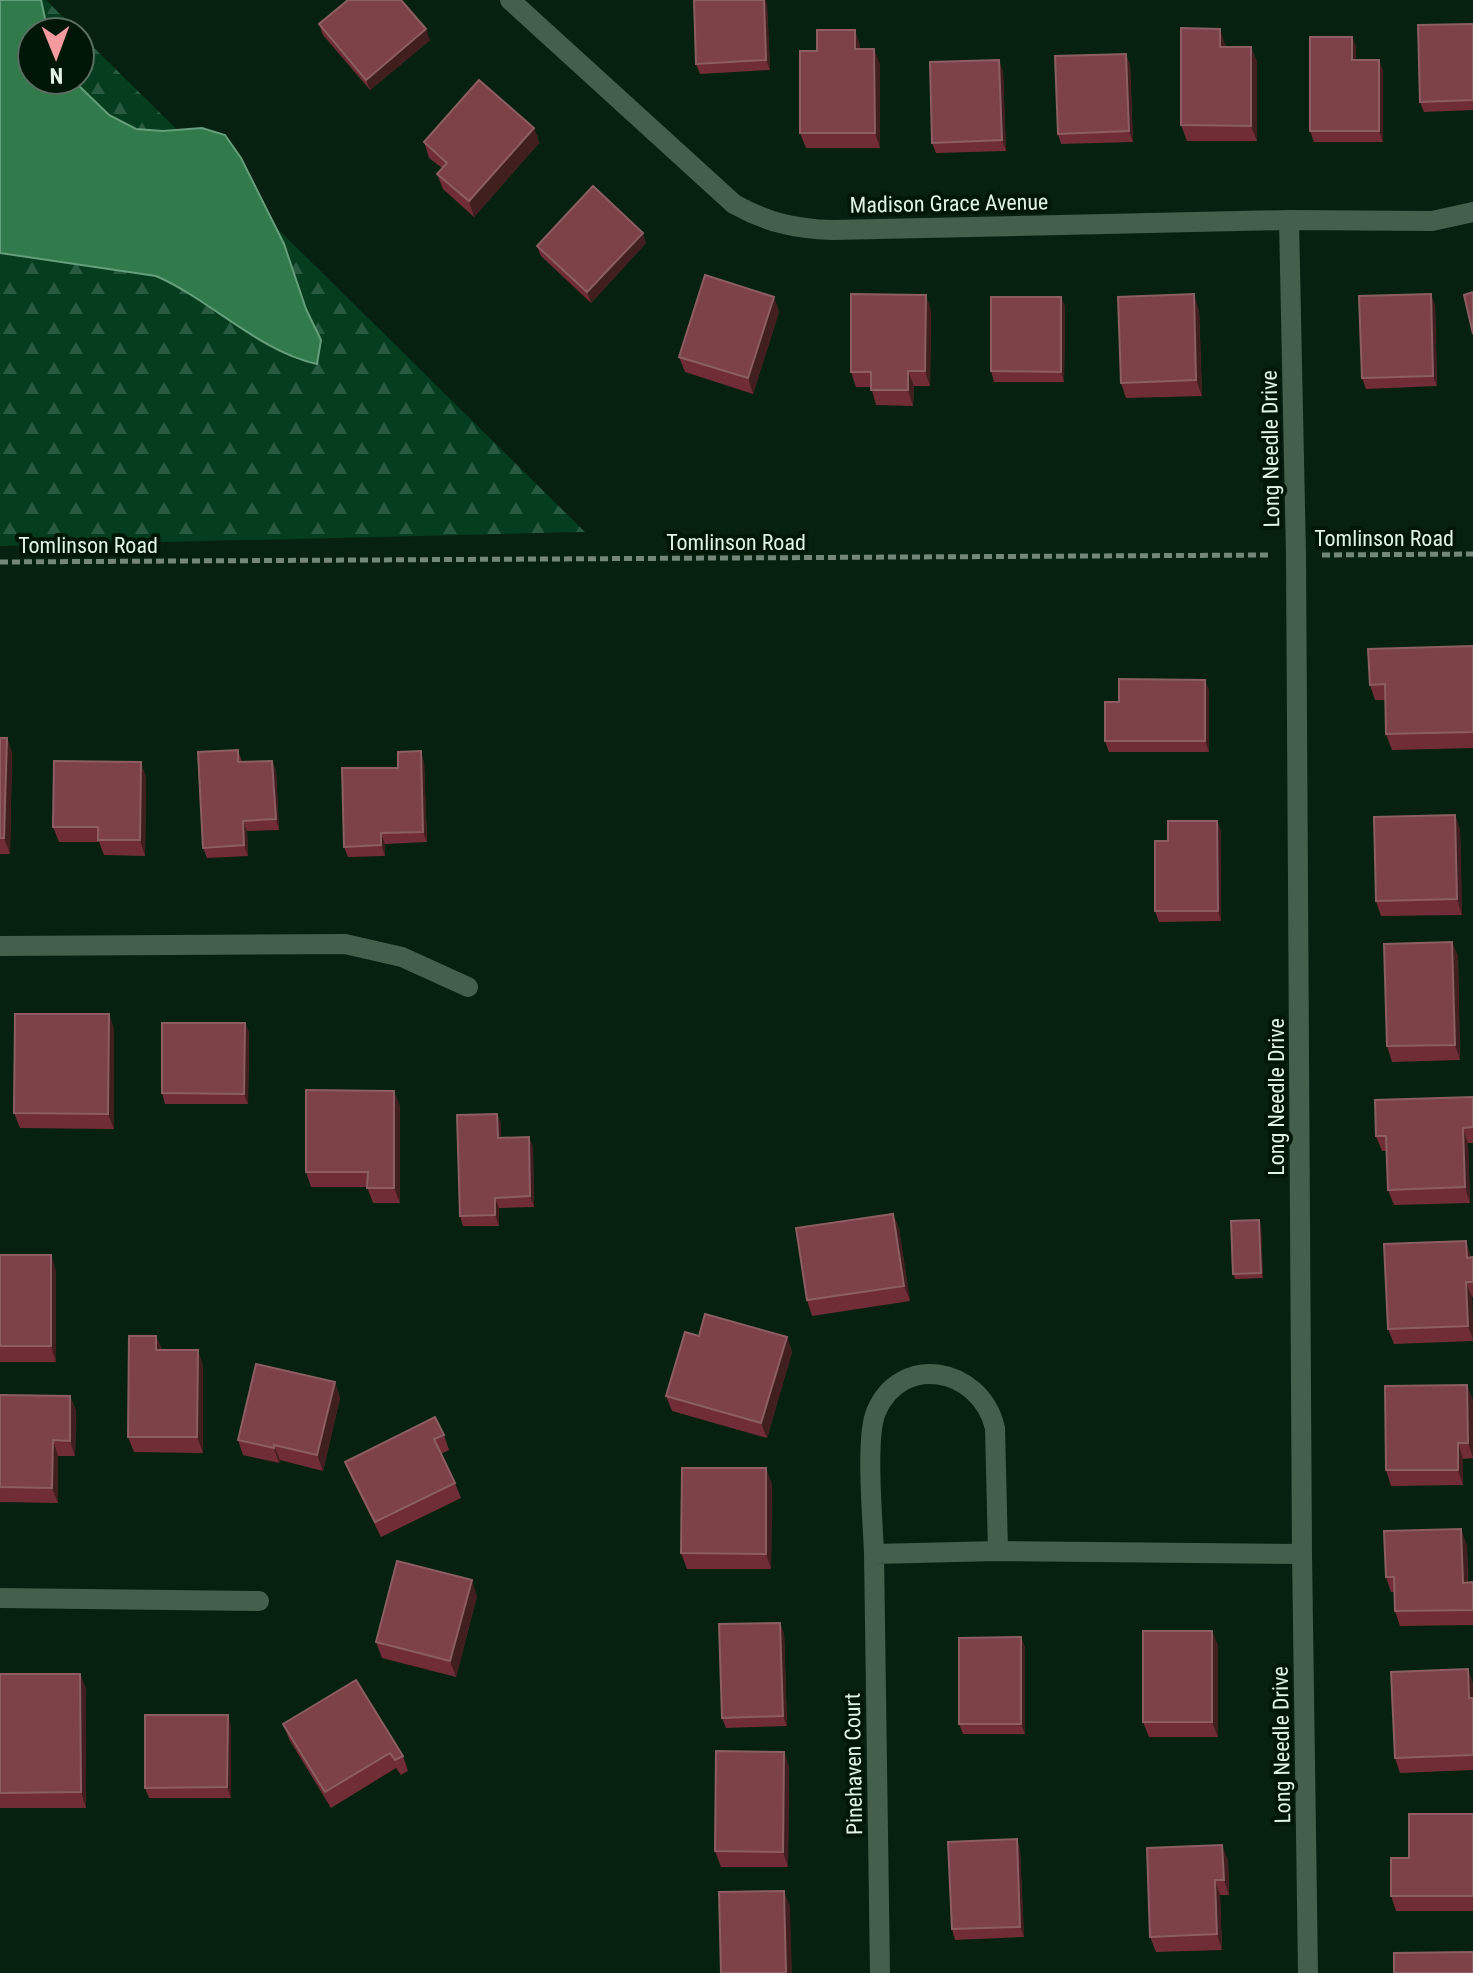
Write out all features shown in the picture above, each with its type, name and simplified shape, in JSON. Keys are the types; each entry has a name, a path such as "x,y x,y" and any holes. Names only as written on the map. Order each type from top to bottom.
{"street":[{"name":"Madison Grace Avenue","path":"510,0 734,204 792,228 832,230 1289,220 1432,221 1473,212"},
{"name":"Long Needle Drive","path":"1289,220 1296,555 1302,1554 1308,1973"},
{"path":"0,946 345,944 402,957 468,987"},
{"name":"Pinehaven Court","path":"880,1973 871,1437 876,1411 888,1394 913,1377 934,1374 956,1378 981,1397 992,1416 995,1428 998,1551"},
{"path":"874,1554 998,1551 1302,1554"},
{"path":"0,1598 259,1601"}],"path":[{"name":"Tomlinson Road","path":"0,562 1473,554"}],"green space":[{"path":"0,0 46,0 62,16 16,16 16,96 96,96 96,50 585,532 0,546"}],"shaded area":[{"path":"0,0 41,0 44,16 16,16 16,96 89,96 109,115 136,129 163,131 202,128 225,135 241,158 284,244 306,309 321,340 317,364 275,348 156,276 0,253"}],"building":[{"path":"348,0 401,0 426,29 366,80 319,24"},
{"path":"694,0 764,0 766,60 696,64"},
{"path":"1473,24 1473,100 1420,102 1418,25"},
{"path":"1181,28 1220,29 1220,47 1251,47 1251,126 1181,125"},
{"path":"817,30 855,30 855,49 874,49 875,133 800,133 800,51 817,51"},
{"path":"1310,37 1352,37 1352,60 1379,60 1379,131 1310,131"},
{"path":"1126,54 1129,131 1058,134 1055,56"},
{"path":"999,60 1002,140 932,143 930,62"},
{"path":"479,80 534,128 469,201 437,174 447,163 424,142"},
{"path":"593,186 643,233 587,292 537,246"},
{"path":"705,275 774,297 748,378 679,357"},
{"path":"1473,292 1473,334 1464,295"},
{"path":"851,294 926,295 925,371 908,371 908,390 871,390 871,372 851,372"},
{"path":"1194,294 1196,380 1121,383 1118,297"},
{"path":"1431,294 1433,376 1362,378 1359,296"},
{"path":"991,297 1061,297 1061,372 991,371"},
{"path":"1473,646 1473,732 1386,734 1385,684 1370,685 1368,649"},
{"path":"1119,679 1205,680 1205,741 1105,741 1105,702 1119,702"},
{"path":"0,738 7,738 4,838 0,838"},
{"path":"238,750 238,762 272,761 276,819 243,821 244,845 203,848 198,752"},
{"path":"421,751 423,832 381,833 381,845 344,847 342,768 398,768 398,752"},
{"path":"54,761 141,762 140,840 98,840 98,827 53,827"},
{"path":"1455,815 1457,899 1376,901 1374,817"},
{"path":"1168,821 1217,821 1218,911 1155,911 1155,841 1168,841"},
{"path":"1452,942 1455,1045 1387,1046 1384,944"},
{"path":"15,1014 109,1014 108,1114 14,1113"},
{"path":"162,1023 245,1023 244,1094 162,1093"},
{"path":"306,1090 394,1091 394,1188 367,1188 368,1172 306,1172"},
{"path":"1473,1097 1473,1127 1463,1128 1465,1187 1388,1190 1386,1136 1376,1136 1375,1100"},
{"path":"497,1114 498,1138 529,1137 530,1196 495,1198 495,1215 460,1216 457,1115"},
{"path":"893,1214 904,1286 807,1300 796,1228"},
{"path":"1259,1220 1261,1273 1233,1274 1231,1221"},
{"path":"1466,1241 1467,1258 1473,1257 1473,1282 1466,1282 1468,1326 1388,1329 1384,1244"},
{"path":"0,1255 51,1255 51,1346 0,1346"},
{"path":"705,1314 787,1337 761,1423 666,1396 685,1332 699,1336"},
{"path":"129,1336 156,1336 156,1350 198,1350 197,1437 128,1437"},
{"path":"256,1364 335,1382 317,1455 238,1440"},
{"path":"1467,1385 1468,1443 1458,1443 1458,1470 1386,1470 1385,1386"},
{"path":"0,1395 70,1396 70,1441 53,1440 52,1488 0,1487"},
{"path":"435,1417 444,1435 434,1439 455,1483 375,1522 345,1462"},
{"path":"682,1468 766,1468 766,1554 681,1553"},
{"path":"1461,1529 1463,1583 1473,1582 1473,1610 1395,1611 1394,1577 1386,1577 1384,1531"},
{"path":"397,1561 472,1580 450,1661 376,1642"},
{"path":"780,1623 783,1716 722,1718 719,1624"},
{"path":"1143,1631 1212,1631 1212,1722 1143,1722"},
{"path":"1021,1637 1021,1724 959,1724 959,1638"},
{"path":"1468,1669 1469,1698 1473,1698 1473,1755 1395,1758 1391,1672"},
{"path":"0,1674 80,1674 81,1792 0,1793"},
{"path":"356,1680 403,1756 395,1760 390,1753 325,1792 283,1724"},
{"path":"145,1715 228,1715 227,1787 145,1788"},
{"path":"716,1751 784,1752 783,1852 715,1851"},
{"path":"1409,1814 1473,1814 1473,1896 1391,1896 1391,1858 1409,1858"},
{"path":"1017,1839 1020,1927 952,1929 948,1842"},
{"path":"1222,1845 1224,1880 1215,1880 1217,1934 1150,1937 1147,1848"},
{"path":"784,1891 786,1973 721,1973 719,1892"},
{"path":"1473,1952 1473,1973 1394,1973 1394,1953"}]}
